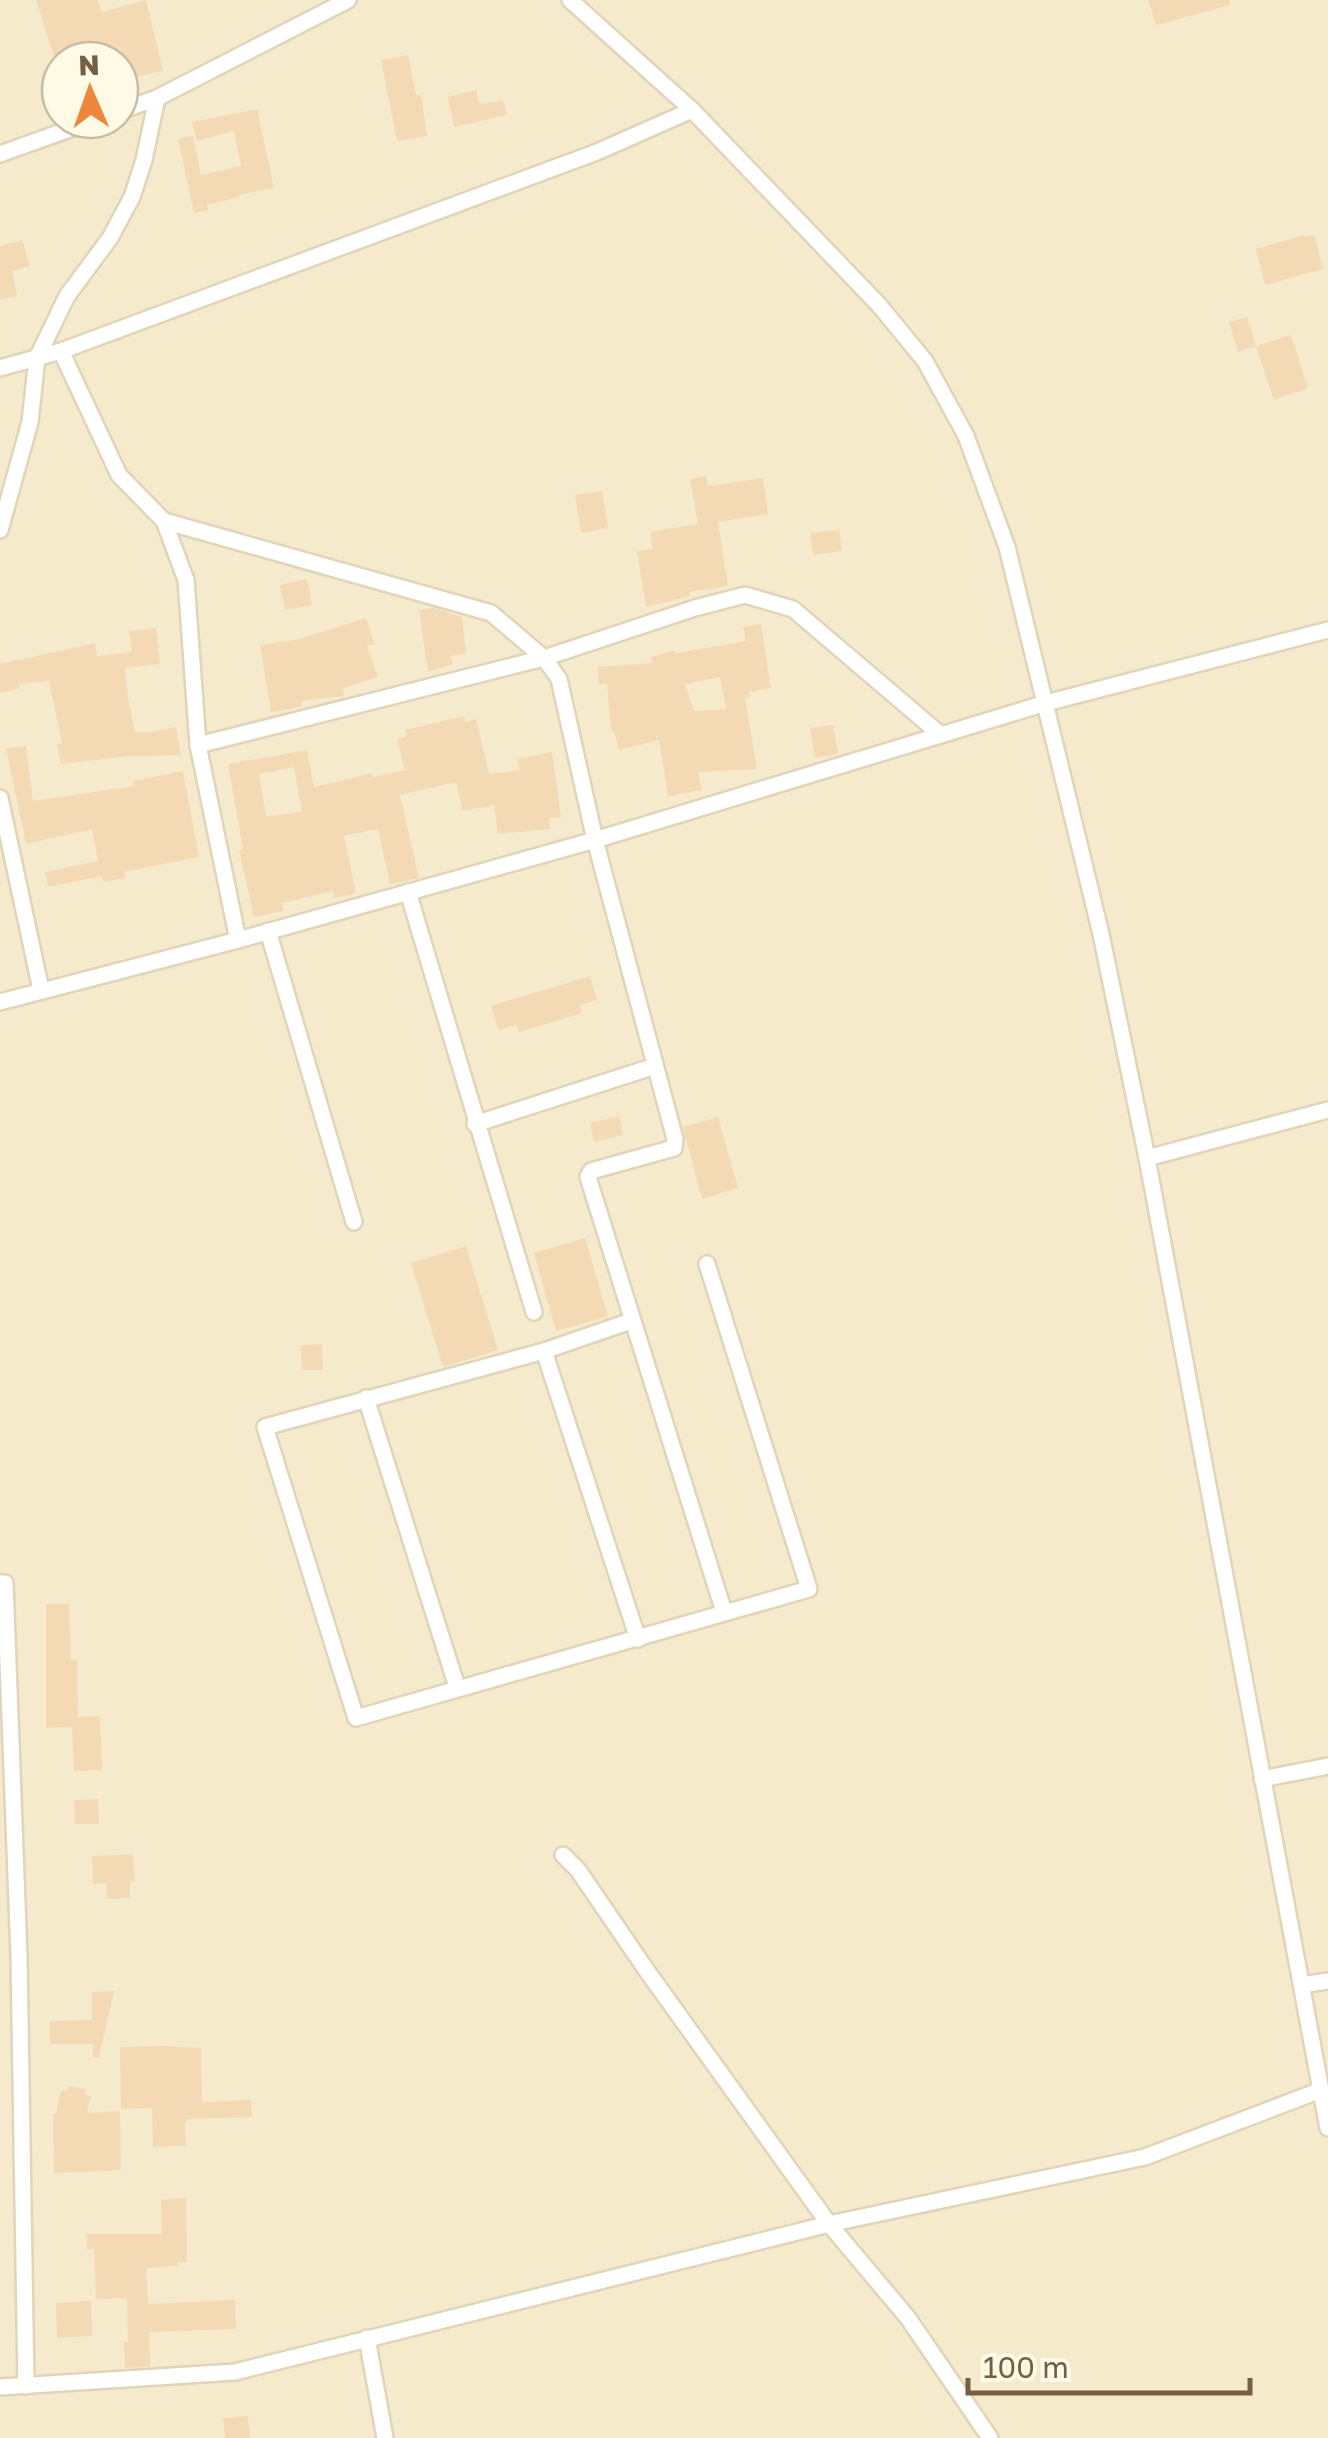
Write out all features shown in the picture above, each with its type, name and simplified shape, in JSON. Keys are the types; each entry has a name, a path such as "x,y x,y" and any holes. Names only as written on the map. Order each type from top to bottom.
{"street":[{"path":"140,104 348,0"},
{"path":"570,0 692,110 880,304 925,361 966,436 1008,546 1101,934 1147,1158 1328,2128"},
{"path":"0,530 30,422 37,358 67,296 110,238 132,196 157,98"},
{"path":"0,368 61,351 598,152 692,110"},
{"path":"0,154 40,140"},
{"path":"61,351 119,475 164,520 186,580 198,745 238,940"},
{"path":"164,520 491,612 544,658 558,680 595,840 675,1140 674,1148 591,1170 588,1177 724,1612"},
{"path":"198,745 544,658 694,608 746,595 793,609 940,736"},
{"path":"0,1002 595,840 1046,703 1328,630"},
{"path":"0,798 41,990"},
{"path":"408,892 534,1312"},
{"path":"268,931 354,1222"},
{"path":"475,1124 655,1066"},
{"path":"1147,1158 1328,1110"},
{"path":"632,1321 544,1350 265,1428 356,1718 808,1590 707,1264"},
{"path":"544,1350 638,1639"},
{"path":"366,1398 457,1687"},
{"path":"0,1583 4,1583 19,1956 26,2386"},
{"path":"1262,1778 1328,1766"},
{"path":"563,1855 578,1870 830,2224 908,2318 990,2438"},
{"path":"0,1957 19,1956"},
{"path":"1302,1986 1328,1980"},
{"path":"0,2387 235,2372 830,2224 1145,2157 1320,2090"},
{"path":"367,2338 385,2438"}],"shaded area":[{"path":"0,0 1328,0 1328,2438 0,2438"}],"building":[{"path":"36,0 98,0 102,12 146,0 163,71 140,76 140,40 49,40"},
{"path":"1148,0 1230,0 1230,5 1156,25"},
{"path":"408,55 416,95 421,94 427,136 397,141 381,60"},
{"path":"476,90 483,104 503,100 507,115 454,127 448,97"},
{"path":"257,109 274,188 207,205 208,210 194,213 178,139 193,136 201,175 241,166 234,131 197,141 192,122"},
{"path":"1314,235 1323,269 1265,285 1256,249"},
{"path":"22,240 30,266 12,271 17,296 0,300 0,246"},
{"path":"1247,317 1256,346 1238,352 1229,322"},
{"path":"1291,335 1308,388 1274,400 1256,346"},
{"path":"706,476 708,486 763,478 768,514 718,522 728,586 689,592 690,596 646,607 637,551 653,549 650,532 698,524 690,479"},
{"path":"602,491 608,528 581,533 575,495"},
{"path":"839,530 842,551 813,555 810,533"},
{"path":"307,579 312,605 285,610 280,585"},
{"path":"433,608 462,617 466,654 450,656 453,664 428,672 419,610"},
{"path":"366,618 374,644 367,646 378,677 343,688 344,696 301,701 301,707 271,712 260,645 299,639"},
{"path":"761,624 771,688 749,692 750,697 745,698 757,769 698,772 702,790 668,796 659,740 619,750 611,731 607,684 599,684 597,667 652,663 651,657 675,650 676,653 746,641 743,627","holes":["720,677 726,709 694,711 685,684"]},
{"path":"156,628 160,664 125,668 128,698 135,732 176,727 181,755 61,764 57,744 62,743 49,681 19,684 20,688 0,693 0,664 95,643 97,656 132,652 129,631"},
{"path":"464,716 465,722 476,719 489,774 520,770 517,759 552,752 561,817 549,818 550,829 498,834 494,805 463,811 456,782 400,795 419,878 390,884 378,829 344,836 356,893 334,898 333,891 282,903 284,911 254,917 239,850 243,849 228,764 307,750 314,787 372,773 373,777 405,770 397,739 406,737 405,730","holes":["294,767 302,812 266,816 259,774"]},
{"path":"833,725 838,754 815,758 810,728"},
{"path":"26,746 33,801 134,786 133,781 183,771 199,857 124,872 125,878 103,882 102,876 48,887 45,872 98,861 92,829 26,844 6,748"},
{"path":"590,976 597,1000 579,1005 582,1013 519,1032 516,1025 498,1030 491,1006"},
{"path":"619,1116 623,1135 594,1142 590,1123"},
{"path":"718,1117 738,1188 702,1199 683,1127"},
{"path":"585,1238 608,1316 556,1331 534,1253"},
{"path":"466,1246 498,1350 443,1367 411,1263"},
{"path":"322,1344 323,1370 302,1370 301,1345"},
{"path":"46,1604 69,1604 71,1660 77,1659 78,1717 100,1716 102,1770 74,1771 72,1727 46,1728"},
{"path":"98,1799 99,1824 75,1824 74,1800"},
{"path":"133,1854 135,1882 130,1882 130,1898 107,1899 106,1883 93,1884 92,1856"},
{"path":"114,1991 99,2058 93,2057 93,2044 50,2044 50,2021 92,2020 92,1992"},
{"path":"120,2047 201,2048 202,2102 251,2100 252,2117 189,2119 185,2122 186,2146 153,2147 152,2108 121,2109"},
{"path":"69,2086 86,2089 85,2095 91,2096 87,2113 120,2111 121,2170 54,2173 53,2114 61,2090 67,2091"},
{"path":"186,2198 187,2262 146,2268 148,2304 235,2300 236,2329 149,2332 150,2366 125,2368 127,2298 96,2299 94,2249 87,2249 86,2234 162,2234 161,2200"},
{"path":"91,2301 92,2336 57,2338 56,2303"},
{"path":"248,2416 250,2438 225,2438 223,2418"}]}
